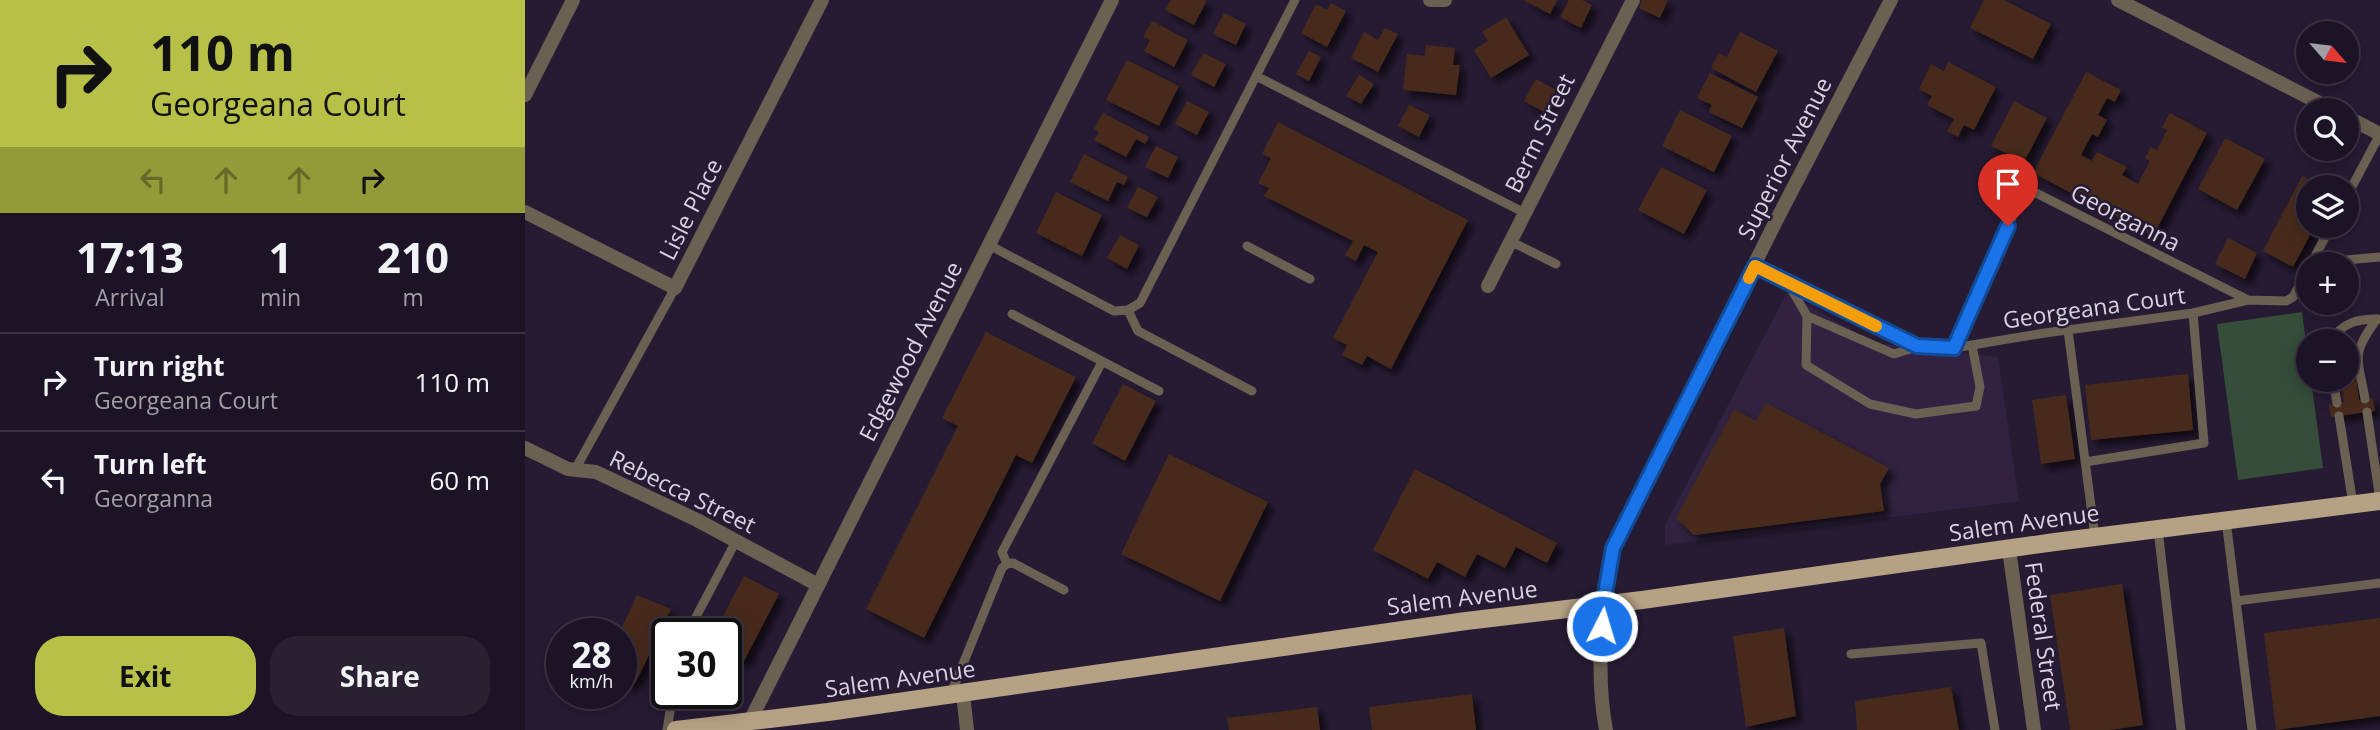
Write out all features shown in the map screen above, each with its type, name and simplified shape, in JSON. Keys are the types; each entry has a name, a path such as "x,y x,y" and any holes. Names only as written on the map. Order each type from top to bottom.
{"main road":[{"name":"Salem Avenue","path":"675,730 956,695 1333,639 2380,500"}],"street":[{"path":"525,95 573,0"},
{"name":"Lisle Place","path":"525,212 675,288 822,0"},
{"name":"Edgewood Avenue","path":"748,723 1112,0"},
{"path":"1430,0 1445,0"},
{"name":"Berm Street","path":"1488,286 1633,0"},
{"name":"Superior Avenue","path":"1606,730 1602,710 1603,605 1613,548 1775,223 1891,0"},
{"path":"2118,0 2310,98"},
{"path":"2359,123 2380,134"},
{"name":"Rebecca Street","path":"525,448 568,469 596,471 818,585"},
{"name":"Federal Street","path":"2009,549 2034,730"},
{"path":"956,695 967,730"}],"lane":[{"path":"989,245 1114,310 1128,310 1140,303 1295,0"},
{"path":"1256,76 1525,213"},
{"path":"2358,175 2380,134"},
{"name":"Georganna","path":"1954,348 2019,202 2026,195 2036,193 2248,300"},
{"path":"1510,241 1556,264"},
{"path":"1247,247 1310,279"},
{"path":"2359,259 2380,257"},
{"name":"Georgeana Court","path":"1755,266 1917,346 1954,348 2193,313 2248,300"},
{"path":"1787,283 1807,316 1806,365 1870,404 1916,414 1976,405 1980,387 1972,345"},
{"path":"576,468 675,288"},
{"path":"2248,300 2286,301 2296,291"},
{"path":"1128,310 1138,331 1252,391"},
{"path":"2085,462 2204,443 2193,313"},
{"path":"1012,314 1159,391"},
{"path":"1807,316 1894,354 1917,346"},
{"path":"2340,329 2358,319 2378,319"},
{"path":"2365,399 2357,352 2361,341 2378,319"},
{"path":"2067,330 2095,537"},
{"path":"1007,564 1002,552 1102,362"},
{"path":"2335,392 2337,403"},
{"path":"2367,412 2380,500"},
{"path":"2339,416 2353,504"},
{"path":"2227,520 2252,730"},
{"path":"2158,529 2181,730"},
{"path":"695,618 736,541"},
{"path":"956,695 1002,568 1013,563 1064,590"},
{"path":"2236,601 2380,583"},
{"path":"1851,654 1981,643 1995,730"},
{"path":"667,730 670,709"}],"shaded area":[{"path":"1787,293 1874,343 1998,357 2019,501 1665,545 1665,525"}],"green space":[{"path":"2296,313 2302,315 2304,329 2296,329 2296,392 2313,392 2323,468 2238,480 2217,324"}],"building":[{"path":"1171,0 1207,0 1194,25 1165,10"},
{"path":"1523,0 1557,0 1550,14"},
{"path":"1569,0 1582,0 1592,5 1581,28 1560,17"},
{"path":"1642,0 1668,0 1660,18 1639,8"},
{"path":"1984,0 2004,0 2051,24 2033,59 1970,28"},
{"path":"1331,3 1346,11 1327,47 1301,33 1316,4 1327,10"},
{"path":"1224,13 1246,24 1236,45 1213,34"},
{"path":"1506,17 1529,55 1491,78 1474,50 1488,41 1482,32"},
{"path":"1152,21 1188,40 1174,67 1144,51 1150,40 1143,37"},
{"path":"1385,28 1398,34 1378,72 1351,58 1364,32 1378,40"},
{"path":"1740,32 1778,51 1756,92 1711,68 1719,53 1727,57"},
{"path":"1426,45 1455,48 1453,65 1460,65 1456,95 1403,90 1407,54 1425,56"},
{"path":"1309,51 1321,57 1309,81 1296,74"},
{"path":"1203,53 1226,64 1214,87 1191,75"},
{"path":"1127,60 1179,86 1159,126 1106,100"},
{"path":"1948,62 1996,87 1974,130 1964,125 1958,137 1947,131 1954,119 1927,105 1932,96 1919,89 1931,64 1944,71"},
{"path":"2086,72 2121,90 2115,102 2107,98 2098,115 2107,120 2098,137 2092,134 2081,155 2092,161 2097,152 2127,167 2122,175 2138,184 2150,161 2145,158 2151,147 2157,150 2167,130 2162,127 2170,113 2207,133 2153,236 2033,173"},
{"path":"1710,73 1758,97 1742,128 1709,112 1712,105 1697,98"},
{"path":"1359,75 1374,84 1361,104 1346,96"},
{"path":"1536,79 1556,90 1544,112 1524,101"},
{"path":"1187,101 1209,112 1197,135 1175,124"},
{"path":"2014,101 2047,118 2024,162 1991,146"},
{"path":"1409,105 1430,115 1419,137 1398,126"},
{"path":"1680,110 1732,136 1714,172 1662,146"},
{"path":"1103,113 1149,137 1145,144 1136,139 1126,157 1094,140 1099,132 1094,129"},
{"path":"1278,122 1468,220 1391,369 1367,356 1362,365 1342,355 1347,345 1333,338 1378,252 1364,245 1356,261 1345,255 1353,241 1264,196 1269,188 1258,183 1271,158 1262,154"},
{"path":"2225,138 2265,159 2237,210 2198,189"},
{"path":"1156,146 1178,157 1168,178 1145,167"},
{"path":"1084,154 1128,177 1124,185 1117,182 1108,201 1070,182"},
{"path":"1661,167 1707,190 1684,234 1638,210"},
{"path":"1138,187 1158,197 1147,217 1127,208"},
{"path":"2296,188 2296,238 2309,238 2301,252 2296,252 2293,267 2263,251"},
{"path":"1056,192 1102,215 1082,256 1036,233"},
{"path":"1120,235 1139,245 1127,269 1107,258"},
{"path":"2228,238 2257,253 2245,279 2215,264"},
{"path":"986,332 1076,377 1032,463 1016,455 924,638 866,609 958,426 942,418"},
{"path":"2188,374 2193,430 2091,440 2085,385"},
{"path":"1123,384 1156,401 1125,461 1092,443"},
{"path":"2343,392 2358,392 2359,400 2373,398 2375,411 2331,417 2329,405 2344,402"},
{"path":"2066,395 2075,459 2041,464 2032,400"},
{"path":"1766,403 1889,468 1880,484 1884,511 1694,535 1676,518 1734,409 1756,421"},
{"path":"1169,454 1268,502 1220,601 1121,554"},
{"path":"1415,469 1557,543 1547,563 1516,547 1505,568 1477,554 1465,577 1437,562 1428,579 1373,550"},
{"path":"744,576 779,594 743,663 742,618 722,618"},
{"path":"2122,584 2143,725 2111,730 2070,730 2050,595"},
{"path":"637,595 671,609 667,618 651,618 651,651 637,680 637,618 626,618"},
{"path":"2380,618 2380,716 2276,730 2264,633"},
{"path":"1784,628 1796,716 1746,727 1733,636"},
{"path":"1951,687 1959,730 1857,730 1855,701"},
{"path":"1472,694 1476,730 1372,730 1369,707"},
{"path":"1317,707 1320,730 1229,730 1227,718"}],"slow traffic":[{"path":"1749,278 1755,266 1876,326"}],"route":[{"path":"1602,626 1613,548 1755,266 1917,346 1954,348 2008,226"}]}
